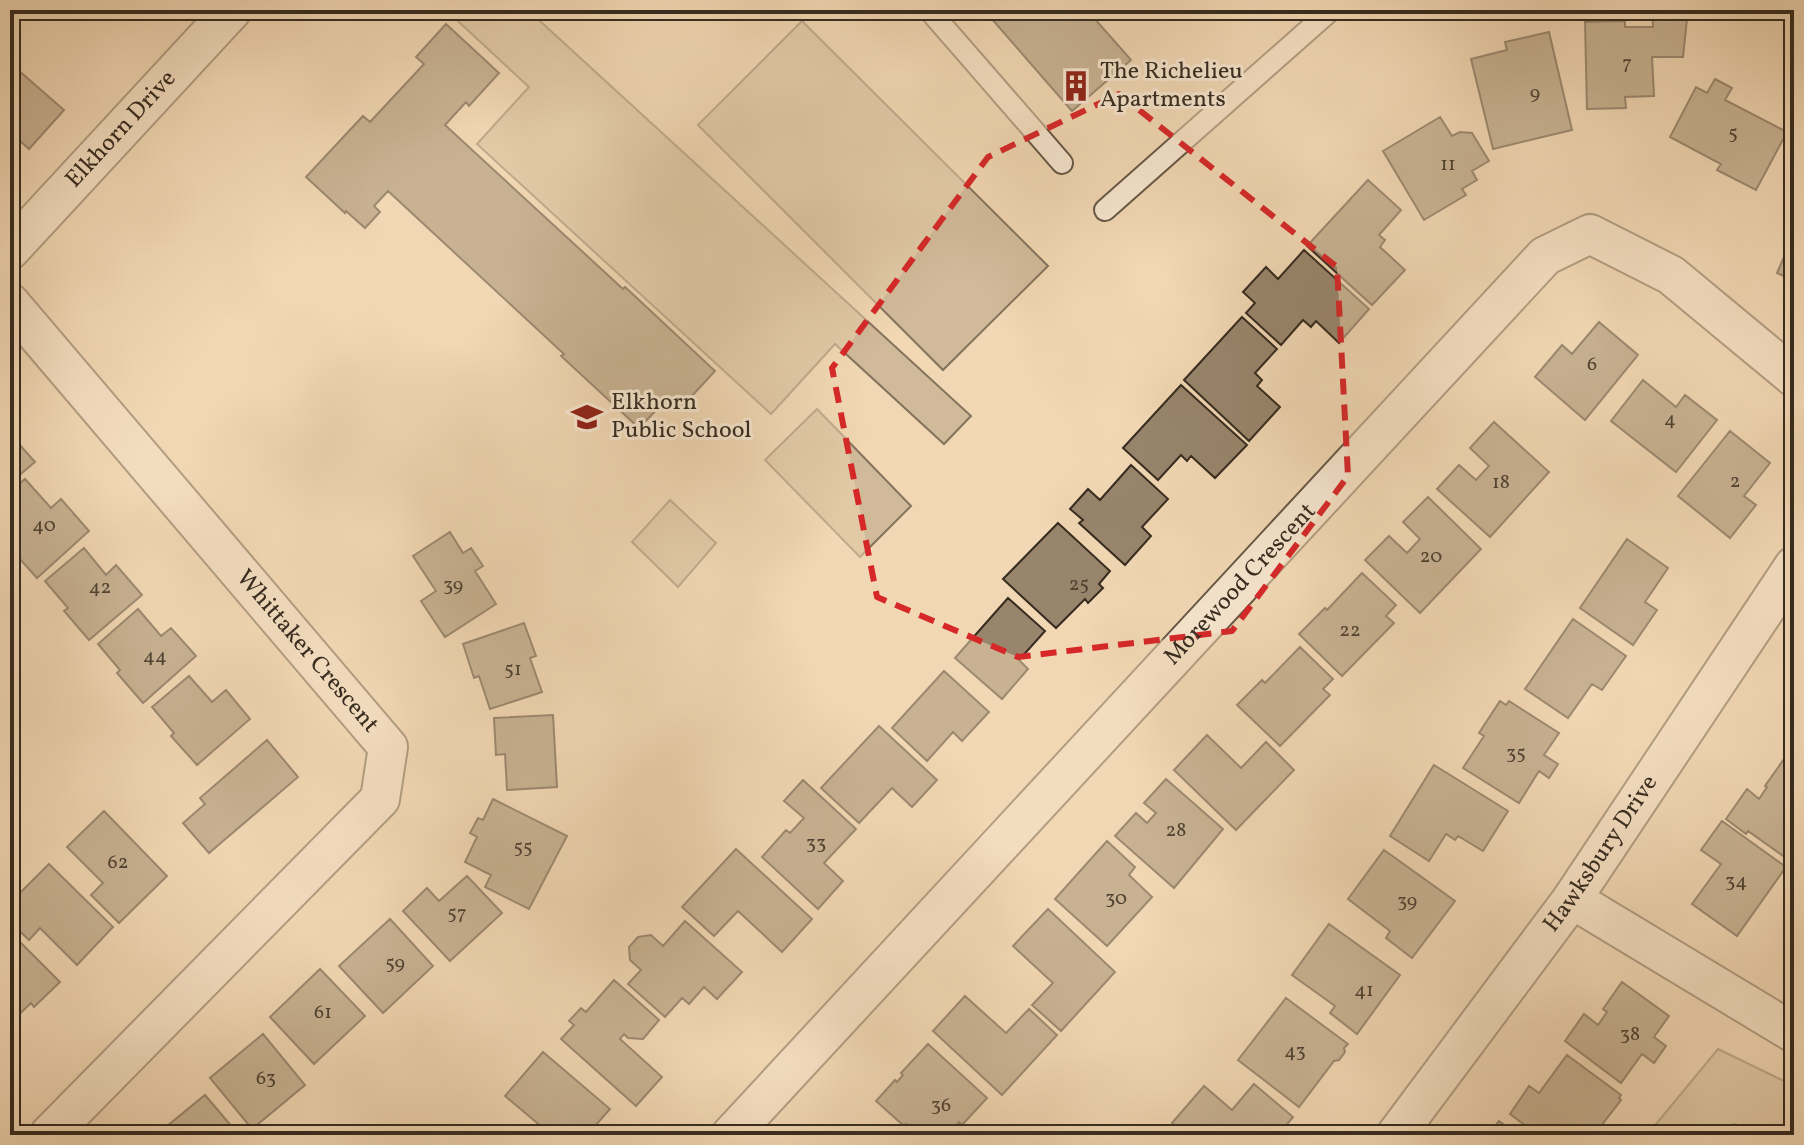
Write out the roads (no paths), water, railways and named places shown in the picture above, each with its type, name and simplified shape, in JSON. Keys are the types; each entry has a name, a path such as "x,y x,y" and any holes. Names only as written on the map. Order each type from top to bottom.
{"street":[{"name":"Elkhorn Drive","path":"10,250 232,10"},
{"name":"Morewood Crescent","path":"731,1135 1545,256 1590,234 1671,275 1794,377"},
{"name":"Whittaker Crescent","path":"10,303 388,747 380,799 49,1135"},
{"name":"Hawksbury Drive","path":"1396,1135 1572,899 1794,566"},
{"path":"1572,899 1791,1031"}],"lane":[{"path":"929,10 1062,163"},
{"path":"1105,210 1331,10"}],"waterway":[{"path":"1731,1135 1735,1128"}],"place":[{"name":"The Richelieu Apartments","path":"1076,86"},
{"name":"Elkhorn Public School","path":"587,417"}]}
